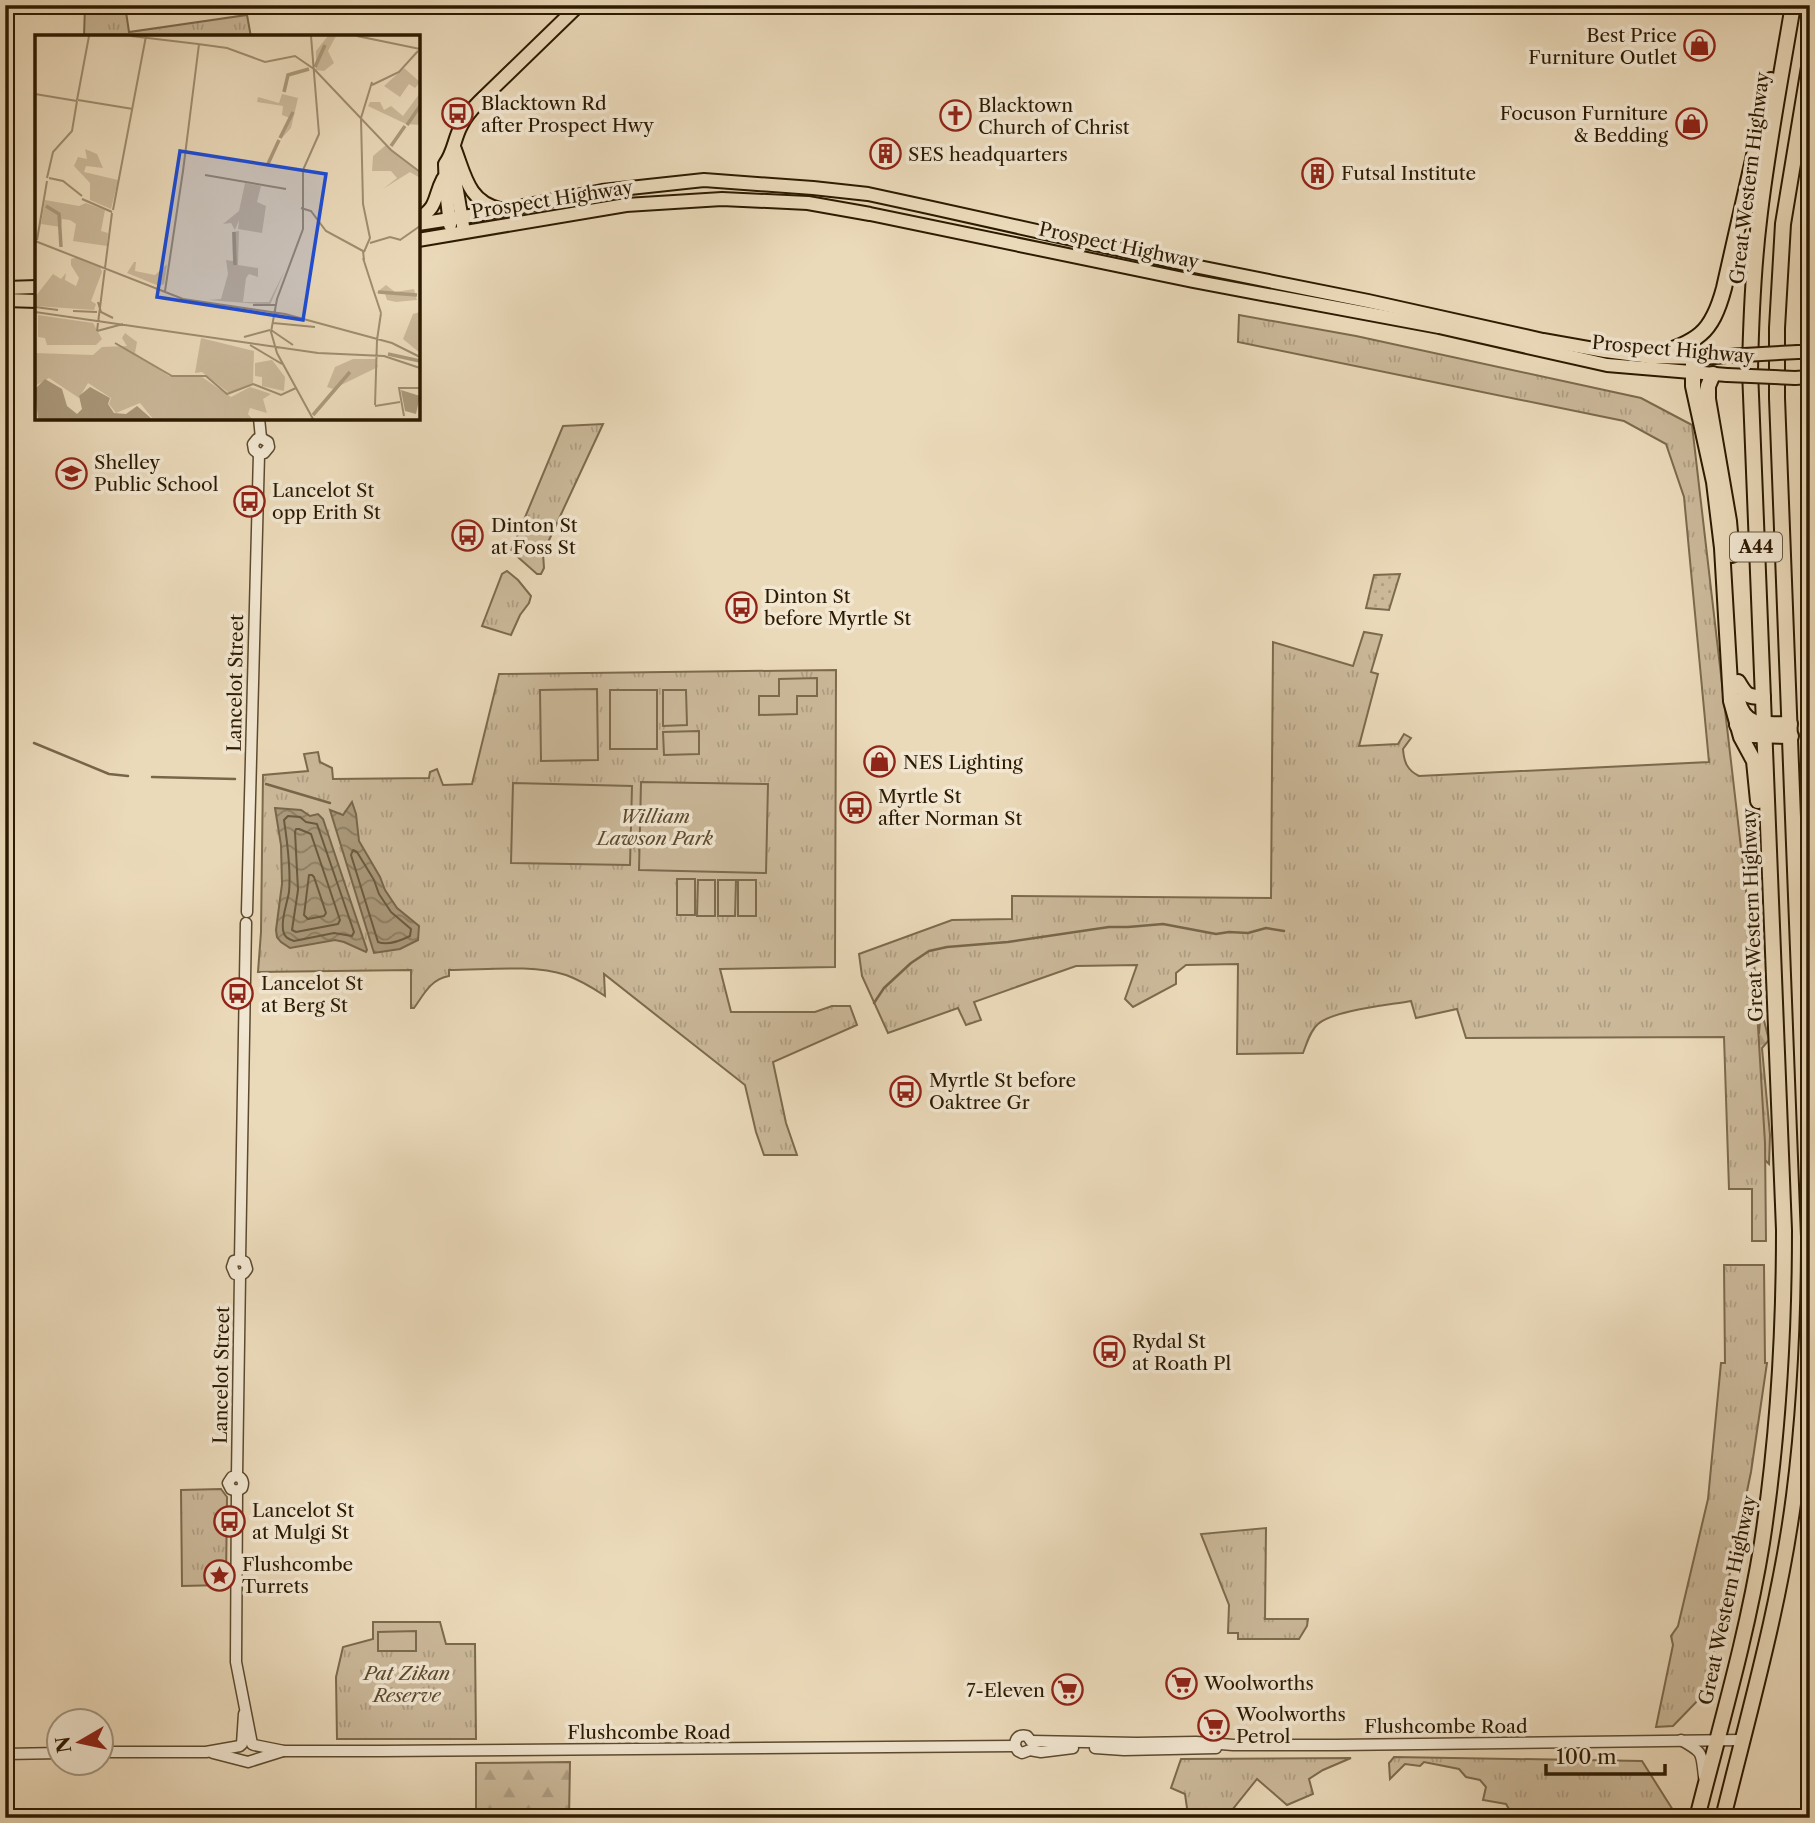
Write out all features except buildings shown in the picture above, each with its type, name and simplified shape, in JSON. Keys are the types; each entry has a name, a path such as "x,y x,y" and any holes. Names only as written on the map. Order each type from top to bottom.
{"highway":[{"path":"1651,357 1674,350 1693,340 1710,323 1720,303 1779,45 1792,5"},
{"name":"Great Western Highway","path":"1698,1818 1742,1639 1761,1545 1781,1372 1783,1230 1751,421 1751,330 1758,224 1792,5"},
{"name":"Great Western Highway","path":"1723,1818 1778,1590 1794,1498 1809,1329 1809,1237 1777,398 1777,328 1783,224 1809,66"},
{"path":"1693,365 1693,386 1715,495 1722,548 1731,701 1741,737 1754,761 1770,900"},
{"path":"1720,375 1708,386 1707,399 1729,521 1737,697 1746,717 1765,730"},
{"path":"1738,682 1750,697 1763,698"},
{"path":"1737,725 1752,735 1765,730 1791,730"}],"main road":[{"path":"456,219 444,177 445,164 453,151 461,125 469,113 579,5"},
{"path":"453,151 475,196 489,207 502,210"},
{"path":"453,151 456,165 458,234"},
{"path":"420,218 434,206 444,177"},
{"name":"Prospect Highway","path":"420,225 602,191 705,180 843,191 928,206 1543,340 1693,365 1720,375 1810,377"},
{"name":"Prospect Highway","path":"420,240 637,204 722,199 808,203 1439,327 1607,365 1693,365 1726,356 1804,352"},
{"path":"5,288 35,287"},
{"path":"5,300 35,301"}],"street":[{"name":"Lancelot Street","path":"247,1745 245,1706 236,1662 237,1491 231,1489 228,1483 232,1477 237,1476 240,1275 233,1272 232,1267 234,1261 240,1260 259,454 253,446 255,441 261,438 259,420"},
{"path":"1681,1740 1701,1755 1704,1762 1705,1787"},
{"name":"Flushcombe Road","path":"116,1752 206,1752 247,1745 284,1751 1015,1746 1023,1753 1030,1745 1138,1743 1513,1744 1742,1740"},
{"path":"247,1745 257,1754 247,1760 238,1752 247,1745"},
{"name":"Flushcombe Road","path":"206,1752 247,1760 284,1751"},
{"path":"5,1754 46,1753"}],"green space":[{"path":"85,5 125,5 129,32 247,15 251,35 84,35"},
{"path":"1239,315 1356,336 1641,398 1692,425 1754,960 1765,1143 1766,1241 1752,1241 1752,1189 1729,1189 1724,1037 1466,1038 1457,1009 1416,1018 1411,1001 1377,1006 1326,1019 1313,1030 1303,1053 1237,1054 1238,964 1186,965 1176,973 1176,984 1133,1007 1125,999 1137,965 1076,966 974,1002 981,1020 966,1025 958,1008 888,1033 862,976 859,954 952,920 1012,919 1012,896 1271,898 1273,642 1353,666 1364,632 1382,635 1371,672 1378,674 1359,746 1398,744 1404,734 1411,738 1403,749 1405,762 1419,776 1709,762 1684,497 1666,444 1624,421 1238,342"},
{"path":"603,424 543,553 544,568 541,574 537,574 511,551 563,426"},
{"path":"507,571 531,596 511,635 482,626 502,574"},
{"path":"1400,574 1389,610 1366,608 1374,575"},
{"name":"William Lawson Park","path":"836,670 835,967 720,969 731,1012 815,1012 832,1006 850,1006 857,1025 773,1062 786,1123 797,1155 764,1155 745,1085 604,974 605,996 576,979 552,972 523,969 449,970 449,976 437,980 414,1008 411,1008 411,970 258,972 263,775 308,771 304,754 318,752 320,762 332,768 333,779 429,778 430,772 437,769 443,785 472,784 499,674"},
{"path":"817,678 817,696 797,696 797,714 759,715 759,696 779,696 779,679"},
{"path":"597,689 598,760 541,761 540,690"},
{"path":"610,690 657,690 657,749 610,749"},
{"path":"663,690 686,690 687,725 663,726"},
{"path":"699,731 699,754 664,755 663,732"},
{"path":"641,782 768,784 766,873 639,870"},
{"path":"513,783 632,786 630,865 511,863"},
{"path":"677,879 695,879 695,915 677,915"},
{"path":"698,880 715,880 715,916 697,916"},
{"path":"718,880 736,880 735,916 718,916"},
{"path":"738,880 756,880 756,916 738,916"},
{"path":"1761,1009 1769,1040 1762,1048 1770,1135 1769,1164 1756,1151 1749,1036 1759,1033"},
{"path":"1724,1265 1764,1265 1767,1363 1751,1472 1705,1693 1673,1726 1656,1727 1673,1645 1671,1636 1678,1626 1708,1499 1721,1363 1725,1363"},
{"path":"221,1489 227,1497 226,1583 182,1586 181,1490"},
{"path":"1266,1528 1265,1619 1308,1619 1299,1639 1238,1639 1238,1633 1228,1633 1229,1605 1201,1534"},
{"name":"Pat Zikan Reserve","path":"373,1622 440,1622 446,1644 475,1644 476,1739 337,1739 336,1677 343,1647 373,1639"},
{"path":"416,1631 416,1651 378,1651 378,1632"},
{"path":"1394,1757 1642,1761 1678,1818 1512,1818 1506,1804 1483,1800 1486,1787 1480,1780 1466,1777 1459,1769 1424,1762 1420,1766 1405,1764 1390,1779 1389,1763"},
{"path":"1351,1758 1309,1779 1313,1794 1287,1805 1257,1779 1229,1814 1231,1818 1181,1818 1187,1808 1185,1794 1171,1788 1181,1759"},
{"path":"570,1762 569,1818 476,1818 476,1763"}],"water":[{"path":"352,802 359,841 385,890 397,908 419,926 418,940 400,949 374,953 330,810 343,815"},
{"path":"275,808 301,810 310,816 318,814 323,819 366,952 335,940 290,948 277,937 282,884 281,845"}],"waterway":[{"path":"34,743 109,774 128,776"},
{"path":"152,777 235,779"},
{"path":"266,784 330,803"},
{"path":"874,1003 884,988 911,963 929,951 947,947 1008,942 1109,927 1163,924 1216,934 1248,933 1266,928 1284,931"}],"place":[{"name":"Best Price Furniture Outlet","path":"1700,46"},
{"name":"Blacktown Rd after Prospect Hwy","path":"458,114"},
{"name":"Blacktown Church of Christ","path":"955,116"},
{"name":"Focuson Furniture & Bedding","path":"1691,124"},
{"name":"SES headquarters","path":"885,154"},
{"name":"Futsal Institute","path":"1318,173"},
{"name":"Shelley Public School","path":"71,473"},
{"name":"Lancelot St opp Erith St","path":"249,501"},
{"name":"Dinton St at Foss St","path":"468,536"},
{"name":"Dinton St before Myrtle St","path":"741,607"},
{"name":"NES Lighting","path":"880,762"},
{"name":"Myrtle St after Norman St","path":"855,807"},
{"name":"Lancelot St at Berg St","path":"238,994"},
{"name":"Myrtle St before Oaktree Gr","path":"906,1091"},
{"name":"Rydal St at Roath Pl","path":"1109,1352"},
{"name":"Lancelot St at Mulgi St","path":"229,1521"},
{"name":"Flushcombe Turrets","path":"219,1575"},
{"name":"Woolworths","path":"1181,1683"},
{"name":"7-Eleven","path":"1068,1690"},
{"name":"Woolworths Petrol","path":"1213,1725"}]}
